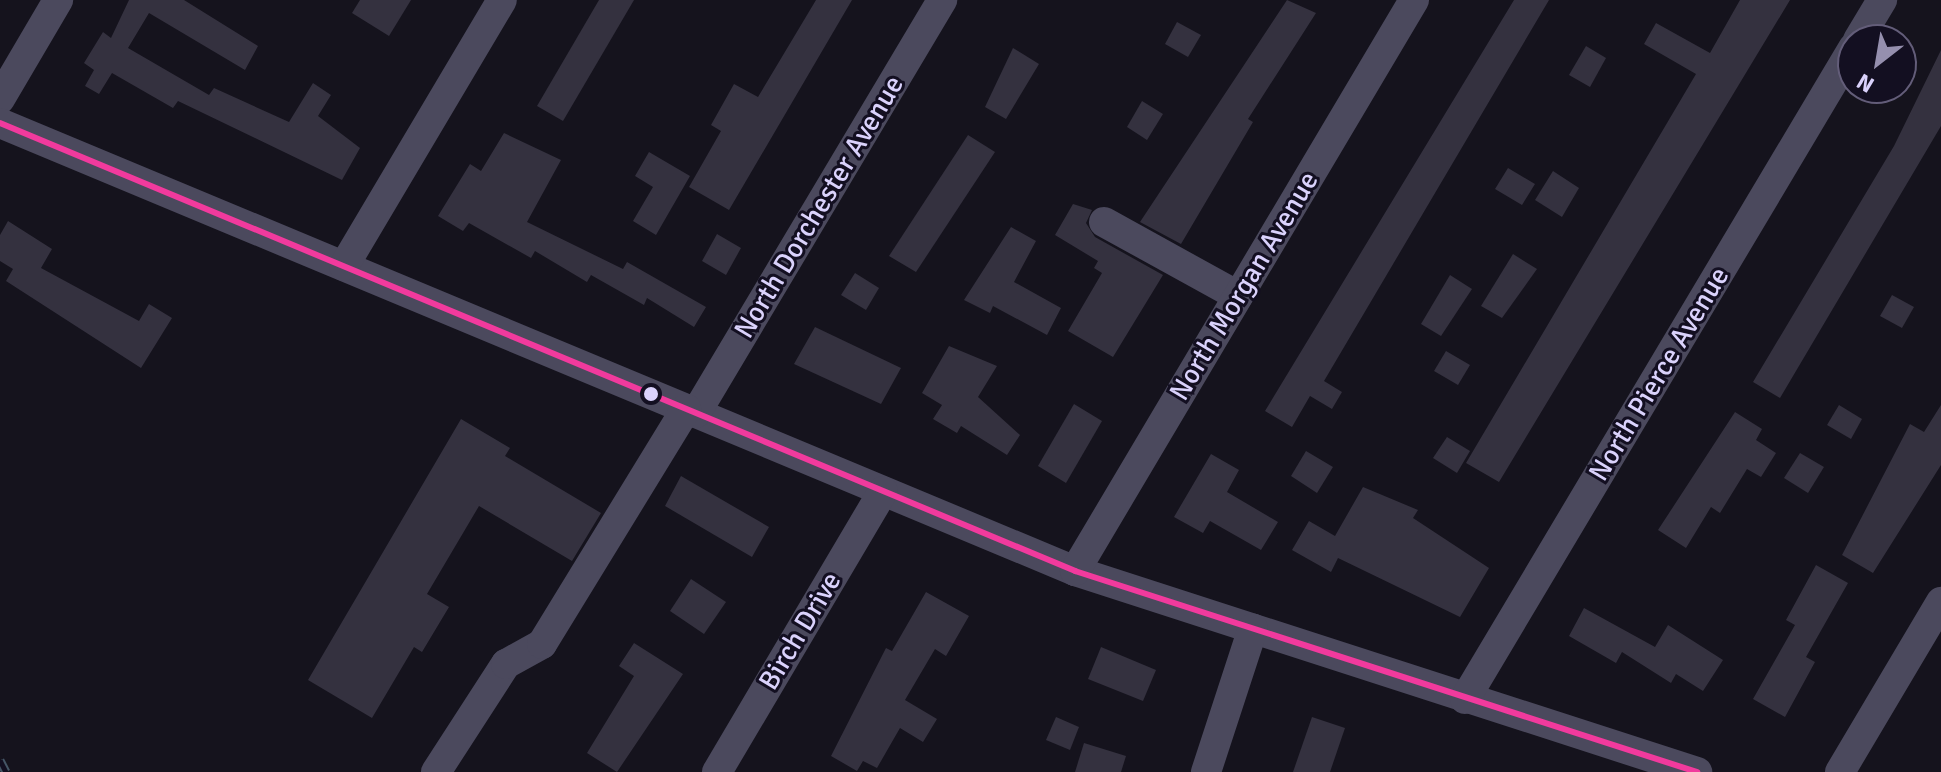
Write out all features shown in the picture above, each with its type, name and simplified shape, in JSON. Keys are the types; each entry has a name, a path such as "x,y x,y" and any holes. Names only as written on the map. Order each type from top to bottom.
{"street":[{"path":"0,99 58,0"},
{"path":"344,266 502,0"},
{"name":"North Dorchester Avenue","path":"436,772 506,664 542,644 691,411 942,0"},
{"name":"North Morgan Avenue","path":"1075,571 1414,0"},
{"path":"1868,24 1882,0"},
{"name":"North Pierce Avenue","path":"1465,699 1837,75"},
{"path":"0,123 1075,571 1697,772"},
{"path":"1104,222 1238,296"},
{"name":"Birch Drive","path":"717,772 883,491"},
{"path":"1840,772 1941,602"},
{"path":"1206,772 1253,628"}],"building":[{"path":"129,0 184,0 258,46 245,70 149,13 128,48 209,95 214,88 289,122 313,83 331,95 318,116 360,148 342,180 178,101 173,108 112,73 99,94 85,86 94,70 84,63 103,32 111,38"},
{"path":"360,0 411,0 389,36 352,13"},
{"path":"599,0 634,0 563,121 537,106"},
{"path":"816,0 852,0 729,210 689,187 721,131 711,125 734,84 758,97"},
{"path":"1287,0 1316,13 1248,119 1253,122 1181,244 1140,222"},
{"path":"1514,0 1549,0 1324,381 1342,392 1332,409 1310,396 1292,427 1265,411"},
{"path":"1740,0 1790,0 1499,482 1466,463 1696,74 1644,44 1656,23 1710,53"},
{"path":"1177,22 1201,35 1188,57 1165,44"},
{"path":"1586,46 1606,58 1590,87 1569,75"},
{"path":"1013,48 1039,64 1006,119 985,107"},
{"path":"1941,50 1941,126 1780,398 1753,382 1894,146"},
{"path":"1142,101 1163,114 1147,140 1127,127"},
{"path":"504,133 561,160 527,222 623,269 627,262 706,307 694,327 647,298 644,305 591,275 587,282 535,251 531,258 469,223 463,231 438,216 470,164 481,171"},
{"path":"968,135 995,152 916,272 889,256"},
{"path":"649,152 690,176 656,235 633,221 653,187 635,176"},
{"path":"1508,168 1535,184 1522,205 1495,189"},
{"path":"1553,171 1579,188 1562,217 1535,200"},
{"path":"1073,204 1092,210 1086,223 1095,237 1163,275 1113,357 1068,331 1102,273 1094,268 1098,261 1055,235"},
{"path":"8,221 52,249 41,268 139,321 149,304 172,318 141,368 6,281 13,269 0,261 0,235"},
{"path":"1011,227 1036,241 1014,282 1061,308 1047,335 993,306 990,313 964,300"},
{"path":"717,234 741,248 726,275 702,261"},
{"path":"1513,254 1537,269 1502,318 1481,306"},
{"path":"855,273 879,288 866,310 841,295"},
{"path":"1450,275 1472,289 1441,336 1421,324"},
{"path":"1892,295 1914,307 1902,328 1880,316"},
{"path":"815,327 901,368 881,404 794,364"},
{"path":"949,346 997,366 978,397 1020,435 1007,455 961,426 957,433 933,419 942,405 922,393"},
{"path":"1446,351 1470,365 1458,385 1434,371"},
{"path":"1074,404 1102,421 1066,483 1038,466"},
{"path":"1839,405 1862,419 1851,439 1827,425"},
{"path":"1941,405 1941,465 1873,573 1842,555 1910,424 1924,432"},
{"path":"1735,412 1762,429 1756,440 1776,453 1761,477 1747,469 1720,513 1711,507 1686,548 1658,530"},
{"path":"461,419 510,448 505,456 601,513 572,561 479,506 427,594 449,607 422,652 414,647 372,718 308,680"},
{"path":"1447,437 1470,451 1457,473 1433,458"},
{"path":"1306,451 1333,467 1317,493 1291,476"},
{"path":"1800,453 1824,467 1808,493 1784,478"},
{"path":"1211,454 1239,470 1227,492 1278,522 1261,550 1210,521 1203,533 1174,517"},
{"path":"681,476 769,527 752,557 665,506"},
{"path":"1363,487 1418,510 1413,518 1489,568 1460,617 1338,558 1331,572 1292,550 1309,521 1335,536"},
{"path":"1816,565 1848,583 1806,657 1815,662 1785,717 1753,699 1795,625 1786,620"},
{"path":"691,579 726,602 704,634 670,611"},
{"path":"926,592 969,616 946,656 935,649 905,700 937,719 923,742 900,728 877,768 863,761 857,771 831,756 886,648 892,651"},
{"path":"1584,608 1655,647 1668,625 1723,660 1703,691 1676,674 1671,683 1622,652 1616,663 1569,636"},
{"path":"634,643 683,674 617,772 587,753 634,676 619,666"},
{"path":"1101,647 1156,670 1143,701 1088,679"},
{"path":"1056,717 1079,727 1070,750 1046,740"},
{"path":"1312,717 1345,728 1330,772 1293,772"},
{"path":"1084,743 1126,756 1121,772 1075,772"}],"railway":[{"path":"0,760 6,772"}],"transit line":[{"path":"0,123 1075,571 1697,772"}]}
